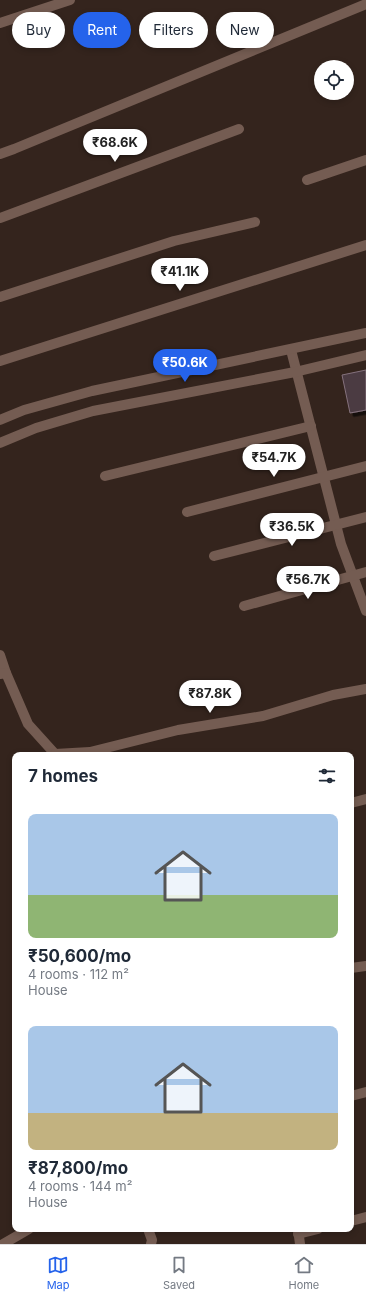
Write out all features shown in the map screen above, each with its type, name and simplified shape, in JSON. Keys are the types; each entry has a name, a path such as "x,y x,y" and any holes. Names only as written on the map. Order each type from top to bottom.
{"street":[{"path":"0,23 70,0"},
{"path":"0,154 14,150 366,2"},
{"path":"0,218 238,129"},
{"path":"307,180 366,160"},
{"path":"0,297 174,241 255,222"},
{"path":"0,361 366,245"},
{"path":"0,420 24,410 92,391 366,333"},
{"path":"291,350 295,372 311,426 341,544 366,611"},
{"path":"0,442 36,428 94,411 295,372 366,355"},
{"path":"105,476 311,426"},
{"path":"187,512 366,466"},
{"path":"214,556 366,517"},
{"path":"244,606 366,572"},
{"path":"0,655 3,674 28,724 54,752"},
{"path":"90,752 178,730 263,716 333,695 366,689"},
{"path":"354,802 366,799"},
{"path":"354,968 366,966"},
{"path":"354,1095 366,1092"},
{"path":"354,1220 366,1217"},
{"path":"3,1244 24,1232"},
{"path":"149,1232 152,1240 151,1244"},
{"path":"299,1236 310,1232"}],"building":[{"path":"366,370 366,410 350,413 342,375"}]}
